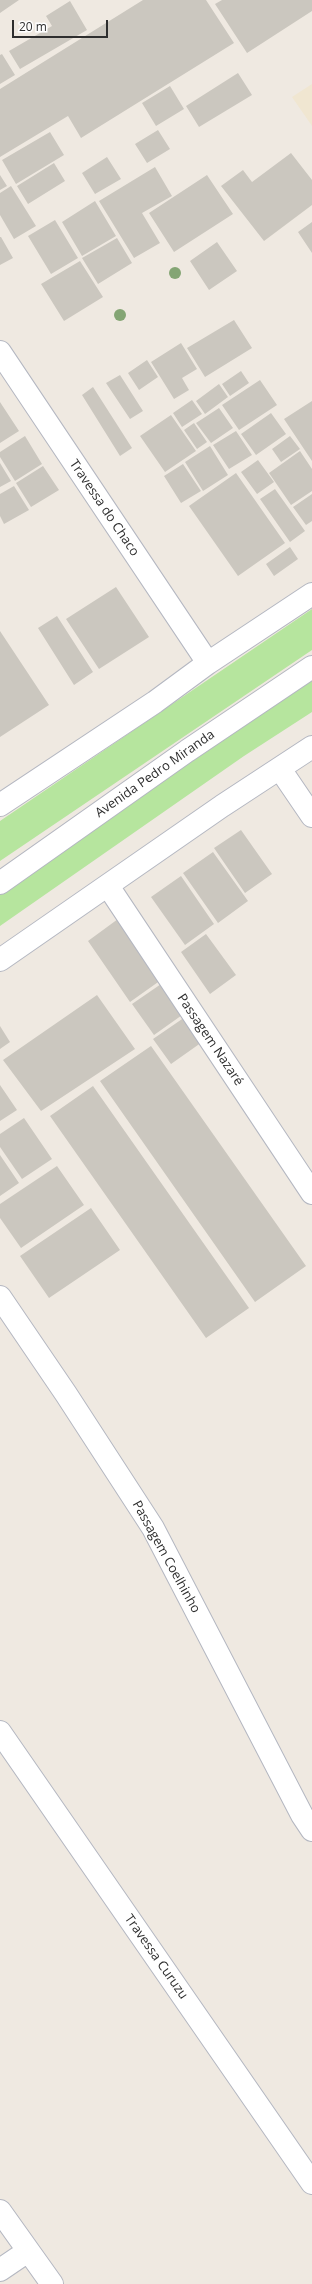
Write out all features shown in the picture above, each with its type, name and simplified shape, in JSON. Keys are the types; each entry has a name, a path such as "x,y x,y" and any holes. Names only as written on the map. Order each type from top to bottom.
{"street":[{"name":"Travessa do Chaco","path":"0,352 208,663"},
{"path":"0,805 155,702 208,663 312,594"},
{"name":"Avenida Pedro Miranda","path":"0,883 187,751 312,667"},
{"path":"0,960 222,806 312,748"},
{"path":"280,770 312,816"},
{"name":"Passagem Nazaré","path":"108,886 312,1193"},
{"name":"Passagem Coelhinho","path":"0,1297 66,1394 152,1528 302,1815 312,1830"},
{"name":"Travessa Curuzu","path":"0,1732 312,2183"},
{"path":"0,2211 52,2284"},
{"path":"0,2270 28,2251"}],"shaded area":[{"path":"312,84 312,126 292,97"}],"green space":[{"path":"312,609 312,650 0,861 0,821"},
{"path":"312,677 312,712 244,756 0,926 0,891"}],"building":[{"path":"0,0 19,0 0,13"},
{"path":"143,0 206,0 234,43 81,138 68,116 0,157 0,89"},
{"path":"222,0 312,0 312,11 247,53 215,4"},
{"path":"70,1 87,30 20,69 9,51 52,26 46,16"},
{"path":"2,54 15,75 0,84 0,55"},
{"path":"238,73 252,95 199,127 186,106"},
{"path":"170,86 184,109 156,126 142,103"},
{"path":"158,130 170,149 147,163 135,144"},
{"path":"50,132 64,155 16,184 2,160"},
{"path":"291,153 312,180 312,205 264,241 221,186 243,170 252,182"},
{"path":"107,157 121,179 95,194 82,173"},
{"path":"54,163 65,181 28,204 17,186"},
{"path":"155,167 172,196 142,213 160,243 134,258 99,201"},
{"path":"0,175 7,186 0,190"},
{"path":"207,175 233,214 174,252 149,213"},
{"path":"11,186 36,226 14,239 0,215 0,193"},
{"path":"95,201 116,236 82,256 62,222"},
{"path":"55,220 78,258 51,274 28,236"},
{"path":"312,222 312,253 298,232"},
{"path":"0,237 13,258 0,265"},
{"path":"117,238 132,263 98,284 82,258"},
{"path":"217,242 237,271 209,290 190,261"},
{"path":"80,261 103,297 64,321 41,284"},
{"path":"234,320 252,348 205,377 187,348"},
{"path":"181,343 197,369 182,378 189,390 174,399 151,362"},
{"path":"147,360 158,377 139,390 128,373"},
{"path":"241,371 249,383 230,396 222,384"},
{"path":"120,375 143,411 130,419 106,383"},
{"path":"260,380 277,405 239,430 222,405"},
{"path":"219,384 228,397 205,414 196,401"},
{"path":"93,387 132,448 120,456 82,395"},
{"path":"192,400 202,414 182,427 173,413"},
{"path":"312,401 312,461 284,419"},
{"path":"0,402 19,431 0,443"},
{"path":"219,408 233,428 211,443 196,423"},
{"path":"271,413 286,434 256,455 241,434"},
{"path":"171,415 196,451 165,472 140,436"},
{"path":"194,423 207,442 197,449 184,430"},
{"path":"236,431 252,455 229,469 213,445"},
{"path":"25,436 42,464 15,481 0,457 0,452"},
{"path":"290,436 300,449 281,462 272,449"},
{"path":"210,446 228,475 203,491 185,462"},
{"path":"300,451 312,469 312,491 291,505 269,473"},
{"path":"258,460 274,482 257,494 241,472"},
{"path":"0,463 11,481 0,487"},
{"path":"183,464 201,491 181,503 164,476"},
{"path":"43,466 59,490 31,507 16,483"},
{"path":"236,473 285,543 238,576 189,506"},
{"path":"14,486 29,510 4,524 0,516 0,494"},
{"path":"275,489 305,531 290,542 260,499"},
{"path":"312,494 312,521 306,525 293,507"},
{"path":"290,547 298,559 274,576 266,564"},
{"path":"116,587 149,637 99,669 66,619"},
{"path":"57,616 93,672 74,685 38,628"},
{"path":"0,631 49,705 0,737"},
{"path":"241,830 272,874 245,893 214,848"},
{"path":"213,852 248,901 218,923 183,873"},
{"path":"181,876 214,924 185,945 151,897"},
{"path":"118,919 161,980 130,1002 88,941"},
{"path":"206,934 236,975 210,994 181,952"},
{"path":"164,982 185,1013 154,1035 132,1004"},
{"path":"97,995 135,1049 41,1111 3,1060"},
{"path":"188,1015 205,1040 171,1064 153,1039"},
{"path":"0,1026 10,1042 0,1049"},
{"path":"151,1046 306,1266 255,1302 100,1081"},
{"path":"0,1085 17,1110 0,1121"},
{"path":"93,1086 249,1308 206,1338 50,1116"},
{"path":"24,1118 52,1159 22,1179 0,1147 0,1134"},
{"path":"0,1155 19,1183 0,1196"},
{"path":"57,1166 84,1205 21,1248 0,1218 0,1204"},
{"path":"91,1208 120,1250 49,1298 20,1256"}]}
